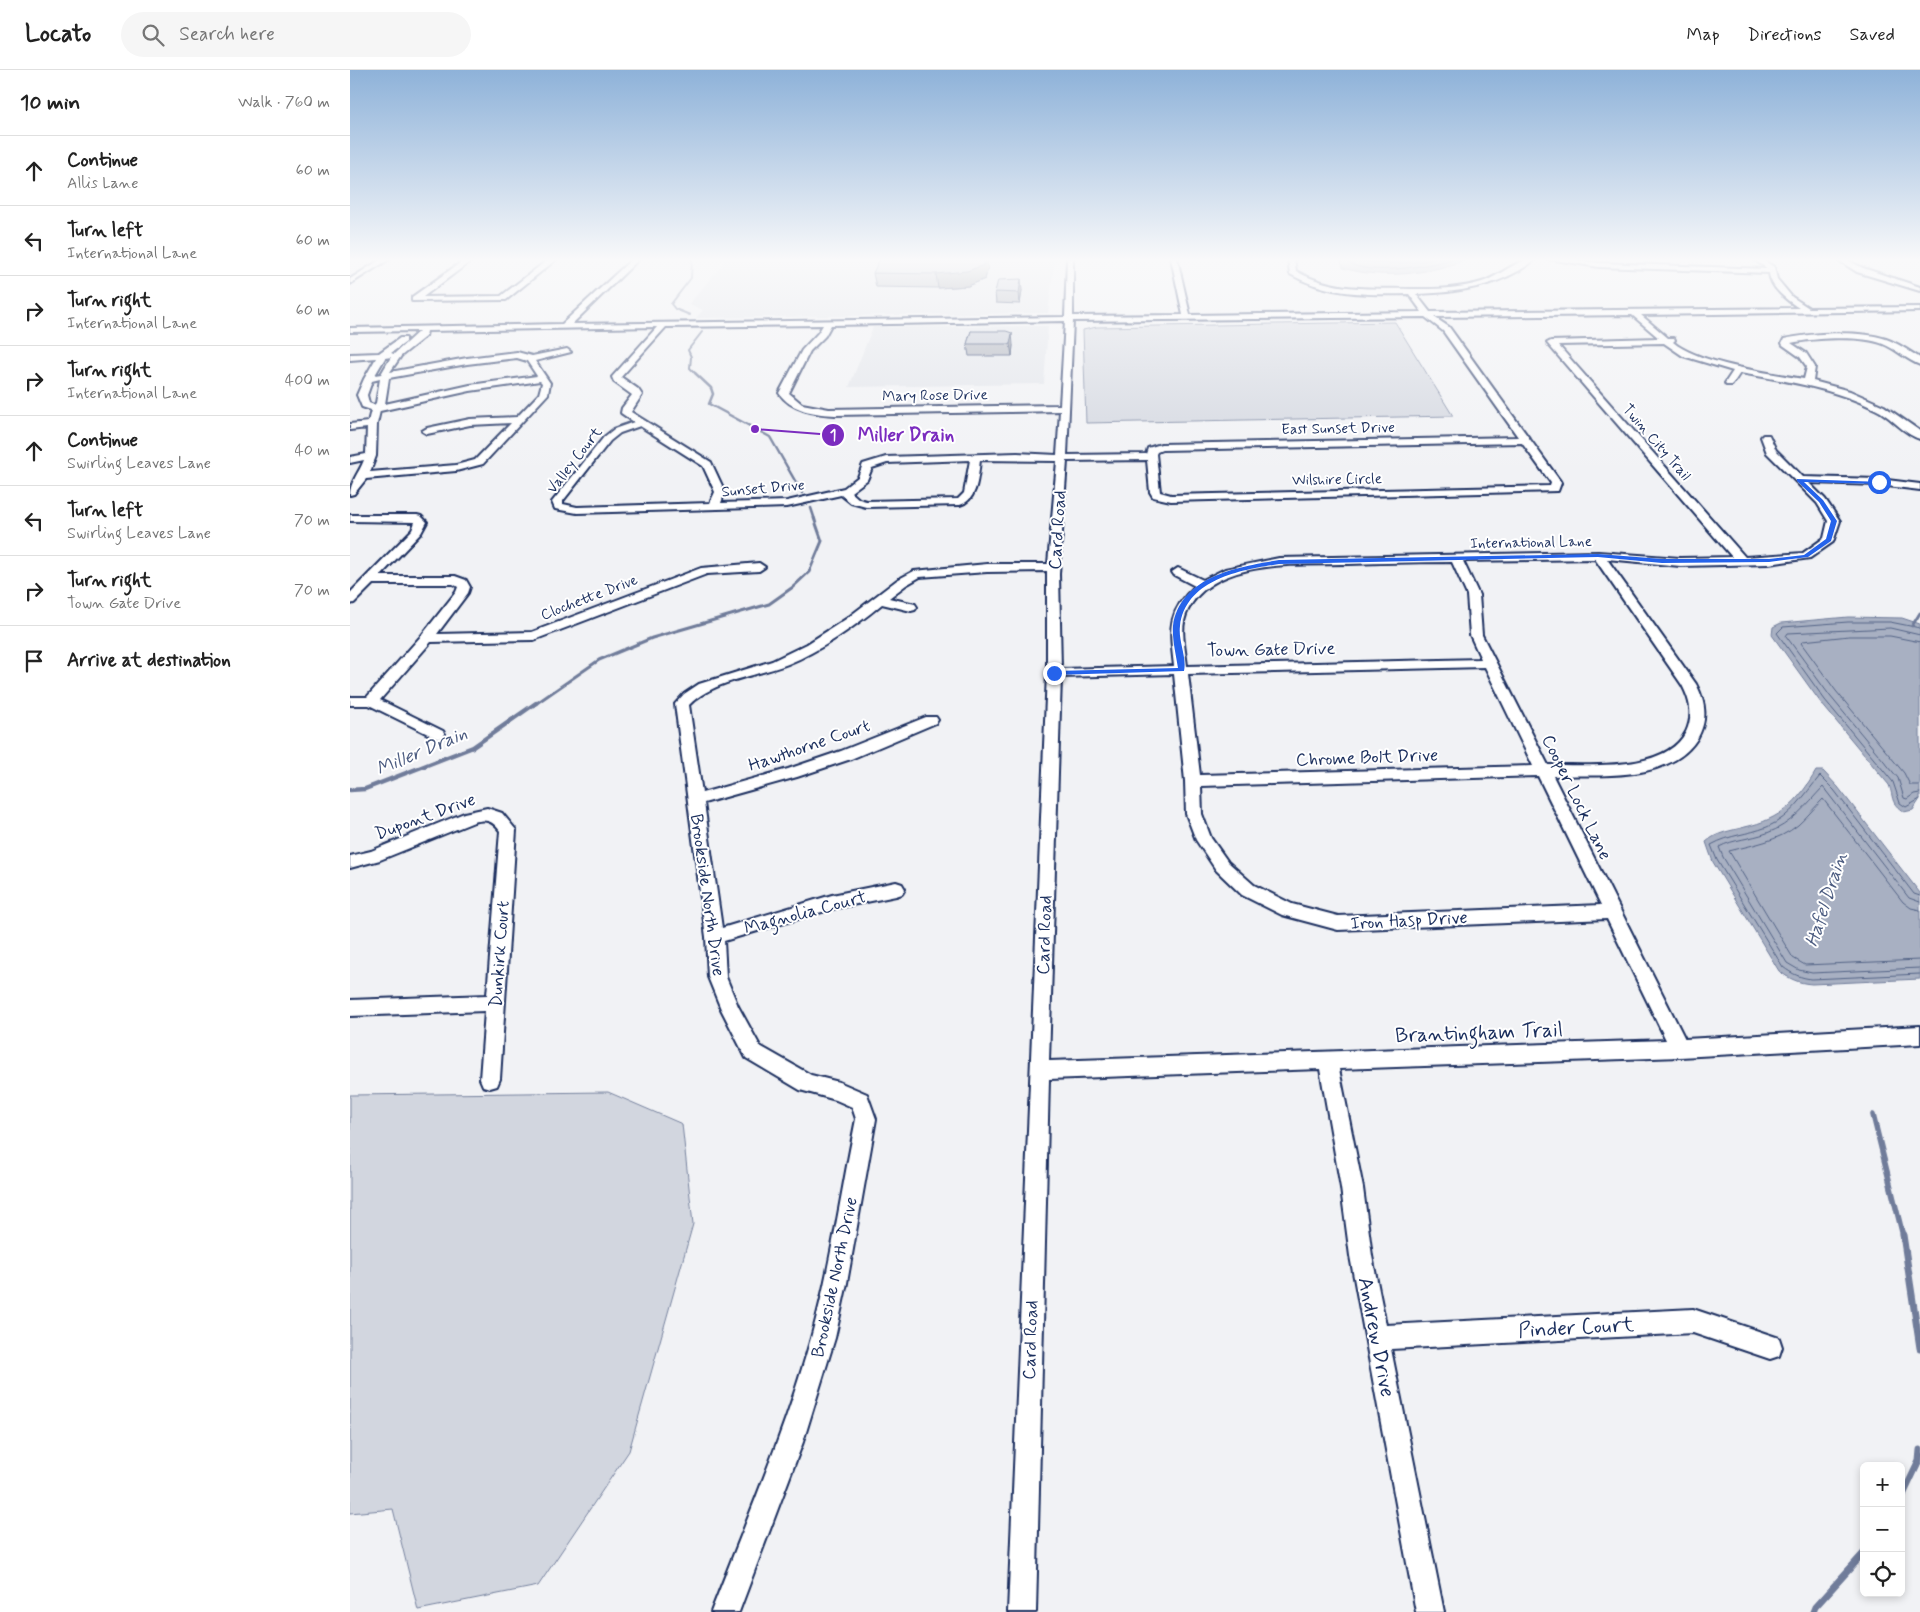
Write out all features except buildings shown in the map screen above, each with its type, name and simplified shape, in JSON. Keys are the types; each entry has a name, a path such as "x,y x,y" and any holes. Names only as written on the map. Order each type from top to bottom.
{"street":[{"path":"421,330 411,334 382,355 368,379 362,395 365,405 376,409 470,388 543,378"},
{"path":"350,492 362,476 371,456 372,424 376,409 381,404 384,376 398,354 424,334 423,330"},
{"path":"659,330 616,377 617,380 635,391 637,395 627,408 626,413 696,454 707,464 720,492 714,507"},
{"name":"Mary Rose Drive","path":"824,330 806,350 784,393 789,399 808,409 835,412 1064,408"},
{"name":"Card Road","path":"1022,1612 1054,673 1053,570 1062,455 1068,330"},
{"path":"1447,330 1525,440"},
{"path":"1653,330 1686,354 1738,370 1808,382 1847,393 1874,404 1920,436"},
{"path":"1668,330 1702,358"},
{"path":"1808,382 1811,367 1803,356 1786,343 1790,340 1877,339 1890,344 1920,362"},
{"path":"1551,343 1680,340"},
{"name":"Twin City Trail","path":"1551,343 1742,561"},
{"path":"467,361 479,350"},
{"path":"530,359 567,352"},
{"path":"350,356 398,354"},
{"path":"362,476 472,465 484,458 543,394 546,383 526,356 508,356 467,361 368,379"},
{"path":"1729,383 1738,370"},
{"path":"350,397 382,391"},
{"path":"427,431 470,422 519,420"},
{"name":"Valley Court","path":"557,505 559,499 607,438 617,431 642,422"},
{"path":"350,427 372,424"},
{"path":"1766,438 1771,451 1799,480 1870,482 1920,487"},
{"name":"East Sunset Drive","path":"1062,455 1152,454 1166,446 1525,440"},
{"name":"Wilshire Circle","path":"1152,454 1155,492 1157,495 1166,498 1535,491 1556,488 1556,483 1525,440"},
{"name":"Sunset Drive","path":"557,505 570,510 787,504 844,492 863,478 867,466 872,462 1062,455"},
{"path":"350,460 371,456"},
{"path":"844,492 855,501 866,504 960,502 969,493 976,457"},
{"name":"International Lane","path":"1209,581 1244,568 1279,562 1598,555 1662,561 1742,561 1806,556 1829,540 1834,521 1821,501 1799,480"},
{"path":"350,518 412,517 417,518 421,522 417,531 350,600"},
{"name":"Chrome Bolt Drive","path":"1194,781 1638,768 1661,761 1674,754 1686,743 1694,730 1699,712 1696,698 1689,684 1598,555"},
{"name":"Cooper Lock Lane","path":"1456,558 1473,595 1476,635 1611,912 1680,1048"},
{"name":"Clochette Drive","path":"427,638 534,636 705,571 759,568"},
{"name":"Brookside North Drive","path":"725,1612 804,1403 823,1338 842,1259 866,1119 860,1101 839,1091 807,1083 750,1049 730,1009 717,978 715,937 682,704 689,695 704,687 758,670 802,653 828,638 880,600 902,581 918,574 969,571 984,575 1053,570"},
{"path":"1178,572 1209,581"},
{"path":"369,580 455,580 462,583 463,590 427,638 371,700"},
{"name":"Iron Hasp Drive","path":"1209,581 1190,595 1180,610 1176,628 1194,781 1194,814 1204,840 1222,866 1248,890 1288,910 1338,923 1611,912"},
{"path":"880,600 911,607"},
{"name":"Town Gate Drive","path":"1054,673 1489,663"},
{"path":"350,701 371,700 438,734"},
{"name":"Hawthorne Court","path":"696,800 846,756 931,720"},
{"name":"Dupont Drive","path":"350,862 374,856 481,814 493,814 500,818 508,830"},
{"name":"Dunkirk Court","path":"490,1079 508,830"},
{"name":"Magnolia Court","path":"715,937 832,902 896,889"},
{"path":"350,1008 496,1003"},
{"name":"Brantingham Trail","path":"1039,1070 1680,1048 1920,1035"},
{"name":"Andrew Drive","path":"1328,1061 1349,1170 1361,1256 1430,1612"},
{"name":"Pinder Court","path":"1378,1338 1693,1321 1770,1347"}],"shaded area":[{"path":"872,330 1048,330 1044,384 849,387"},
{"path":"1083,330 1400,330 1453,416 1086,423"},
{"path":"608,1092 682,1124 693,1224 629,1451 538,1586 418,1610 393,1509 350,1513 350,1095"}],"water":[{"path":"1848,617 1902,618 1920,624 1920,799 1913,810 1904,812 1896,806 1889,785 1821,703 1772,635 1773,627 1781,623"},
{"path":"1816,771 1823,771 1838,787 1920,893 1920,979 1812,984 1798,982 1787,976 1779,971 1713,862 1706,842 1719,834 1758,824 1779,814 1802,792"}],"waterway":[{"name":"Miller Drain","path":"695,373 690,368 691,357 688,350 702,332"},
{"name":"Miller Drain","path":"695,373 711,388 713,394 709,404 770,437 802,493"},
{"name":"Miller Drain","path":"811,508 815,520"},
{"name":"Miller Drain","path":"534,705 599,660 652,638 769,604 793,587 809,572 822,541 814,518"},
{"name":"Hafel Drain","path":"1912,626 1920,613"},
{"name":"Miller Drain","path":"350,790 365,789 473,747 536,703"},
{"name":"Hafel Drain","path":"1873,1115 1903,1236"},
{"name":"Hafel Drain","path":"1903,1235 1920,1348"},
{"name":"Hafel Drain","path":"1905,1491 1919,1461 1920,1450"},
{"name":"Hafel Drain","path":"1813,1612 1815,1607 1860,1557"}],"place":[{"name":"Miller Drain","path":"755,429"}],"route":[{"path":"1054,673 1182,670 1176,628 1180,610 1184,603 1190,595 1203,585 1232,571 1244,568 1279,562 1598,555 1662,561 1700,562 1769,560 1806,556 1829,540 1834,521 1821,501 1799,480 1879,482"}]}
